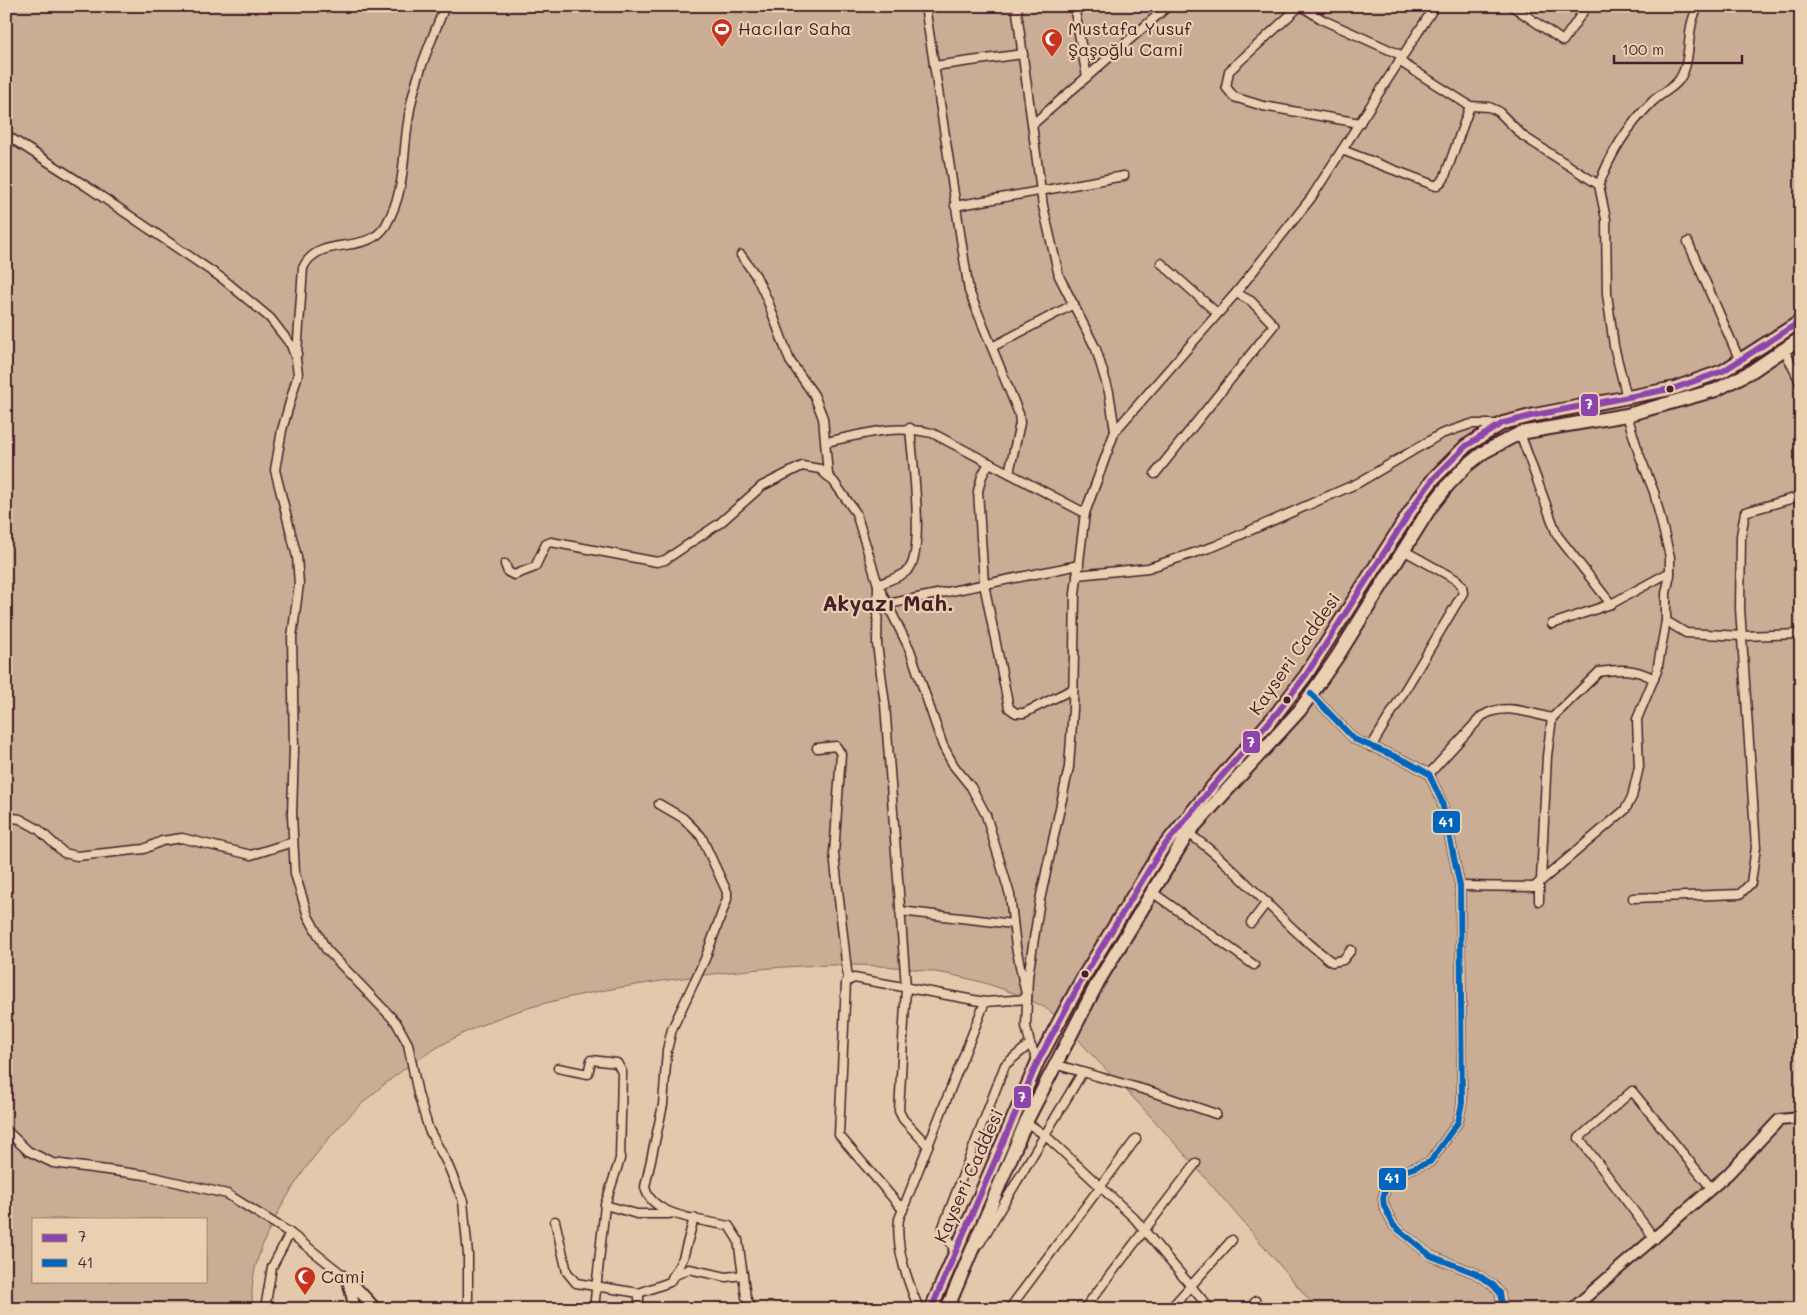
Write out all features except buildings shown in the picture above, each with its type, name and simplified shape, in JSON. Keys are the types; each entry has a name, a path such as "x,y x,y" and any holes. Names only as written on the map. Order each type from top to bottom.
{"main road":[{"name":"Kayseri Caddesi","path":"931,1309 1038,1061 1082,981 1162,850 1213,786 1278,713 1306,675 1419,498 1434,478 1466,446 1503,424 1535,415 1675,388 1723,371 1801,321"},
{"name":"Kayseri Caddesi","path":"947,1309 958,1279 1026,1122 1054,1064 1098,982 1152,892 1188,833 1228,792 1311,694 1403,550 1448,485 1484,452 1520,433 1627,415 1716,390 1752,371 1801,338"}],"street":[{"path":"445,6 421,64 408,121 399,198 386,225 374,238 366,242 316,251 306,261 303,268 296,359 298,374 282,430 275,470 297,557 299,584 292,637 293,842 296,874 308,916 326,949 390,1016 408,1044 418,1094 429,1130 447,1163 463,1201 468,1255 468,1309"},
{"path":"925,6 969,291 1019,414 1020,423 1009,473"},
{"path":"1018,6 1017,12 1041,190 1059,276 1099,358 1109,392 1115,431"},
{"path":"1074,6 1088,76"},
{"path":"1033,124 1168,6"},
{"path":"1360,123 1263,106 1234,97 1228,91 1226,81 1229,71 1300,6 1323,20 1401,58 1470,106 1489,107 1498,111 1523,136 1599,185"},
{"path":"1038,1061 1030,1044 1026,1026 1028,977 1040,900 1069,768 1073,642 1084,513 1115,431 1236,293 1311,198 1435,6"},
{"path":"1512,6 1563,41 1588,6"},
{"path":"1627,398 1614,346 1607,294 1606,219 1599,185 1614,152 1642,114 1654,100 1679,80 1685,68 1690,28 1698,7"},
{"path":"934,66 1023,54"},
{"path":"1342,150 1436,186 1444,179 1470,106"},
{"path":"6,136 86,186 223,279 270,318 291,345 296,359"},
{"path":"955,206 1124,176"},
{"path":"1688,242 1740,361"},
{"path":"741,255 756,276 767,299 790,362 814,396 823,418 828,474"},
{"path":"1161,263 1217,313"},
{"path":"1155,474 1274,325 1250,301 1236,293"},
{"path":"992,347 1074,304"},
{"path":"1784,349 1801,384"},
{"path":"1460,886 1534,887 1625,810 1632,797 1639,767 1637,719 1657,671 1666,621 1666,593 1670,572 1670,557 1654,492 1639,454 1627,415"},
{"path":"1078,575 1148,568 1215,546 1358,483 1441,434 1471,424 1503,424"},
{"path":"826,442 883,430 910,428 932,433 1084,513"},
{"path":"878,585 902,574 913,562 915,554 917,528 910,428"},
{"path":"1520,433 1557,536 1611,604"},
{"path":"989,463 982,476 978,491 984,584 1008,708 1016,713 1024,713 1073,689"},
{"path":"505,564 508,572 514,574 535,568 546,544 551,542 661,562 720,523 762,486 802,466 811,466 828,474 856,513 878,585 910,650 943,746 954,766 971,787 986,815 1010,895 1013,924 1027,999"},
{"path":"1633,898 1740,894 1751,883 1756,847 1740,608 1741,536 1745,512 1801,496"},
{"path":"1371,746 1463,593 1462,586 1457,580 1403,550"},
{"path":"888,604 1079,565"},
{"path":"1552,624 1611,604 1670,572"},
{"path":"878,585 877,644 885,704 906,988 899,1111 902,1119 928,1146"},
{"path":"1666,621 1686,633 1742,636 1801,634"},
{"path":"1539,901 1547,756 1552,718 1599,672 1631,669 1654,679"},
{"path":"1311,694 1354,739 1408,762 1428,774 1442,802 1460,886 1462,1102 1458,1122 1430,1162 1392,1177 1384,1189 1383,1198 1388,1217 1394,1226 1431,1256 1485,1278 1500,1294 1503,1309"},
{"path":"1428,774 1482,716 1490,711 1508,709 1552,718"},
{"path":"817,748 836,746 841,754 834,854 848,980 844,987 839,1135 903,1210"},
{"path":"659,804 683,818 701,836 728,892 705,959 672,1029 667,1050 663,1105 645,1187 649,1198 671,1214"},
{"path":"6,817 20,819 32,826 64,852 77,856 144,849 162,841 182,838 251,855 293,842"},
{"path":"1188,833 1215,852 1313,948 1332,962 1343,960 1351,950"},
{"path":"1152,892 1254,964"},
{"path":"1251,923 1267,902"},
{"path":"900,911 1013,924"},
{"path":"848,980 854,978 985,1002 1027,999"},
{"path":"919,1309 907,1279 898,1229 903,1210 985,1002"},
{"path":"955,1252 943,1227 1005,1065 1030,1044"},
{"path":"558,1068 588,1074 591,1060 617,1064 622,1069 620,1159 605,1205 594,1309"},
{"path":"1054,1064 1149,1091 1216,1114"},
{"path":"958,1279 1046,1136 1082,1073"},
{"path":"1655,1239 1579,1138 1632,1092 1712,1189"},
{"path":"1572,1309 1712,1189 1779,1120 1801,1118"},
{"path":"1026,1122 1046,1136 1101,1186 1144,1231 1210,1309"},
{"path":"6,1130 28,1151 53,1162 145,1175 227,1194 290,1233 348,1279 376,1309"},
{"path":"1009,1309 1136,1139"},
{"path":"1084,1309 1196,1163"},
{"path":"605,1205 637,1214 671,1214 729,1226 738,1240 746,1297 751,1309"},
{"path":"555,1221 568,1276 576,1283 639,1293 670,1282 683,1258 694,1218"},
{"path":"265,1309 272,1267 290,1233"},
{"path":"1170,1309 1232,1240"},
{"path":"673,1276 689,1269 726,1277 743,1275"},
{"path":"348,1279 356,1309"},
{"path":"639,1293 640,1309"},
{"path":"1249,1309 1256,1301"}],"shaded area":[{"path":"6,6 1801,6 1801,1309 1317,1309 1152,1118 1053,1014 1040,1005 996,987 949,974 900,967 850,965 800,966 702,975 606,990 534,1006 510,1014 464,1033 439,1047 392,1078 370,1096 350,1115 313,1158 279,1210 264,1242 254,1276 252,1292 253,1309 6,1309"}],"transit line":[{"name":"7","path":"931,1309 1038,1061 1081,981 1161,850 1213,786 1277,713 1306,675 1419,498 1434,478 1466,446 1503,423 1675,388 1723,371 1801,321"},
{"name":"41","path":"1311,694 1354,739 1408,762 1429,774 1442,802 1460,886 1462,1103 1458,1122 1430,1162 1399,1173 1387,1183 1383,1198 1384,1206 1394,1226 1431,1256 1475,1273 1493,1285 1500,1293 1503,1309"}],"place":[{"name":"Hacılar Saha","path":"722,48"},
{"name":"Mustafa Yusuf Şaşoğlu Cami","path":"1052,58"},
{"name":"Cami","path":"305,1296"}],"district":[{"name":"Akyazı Mah.","path":"888,603"}]}
